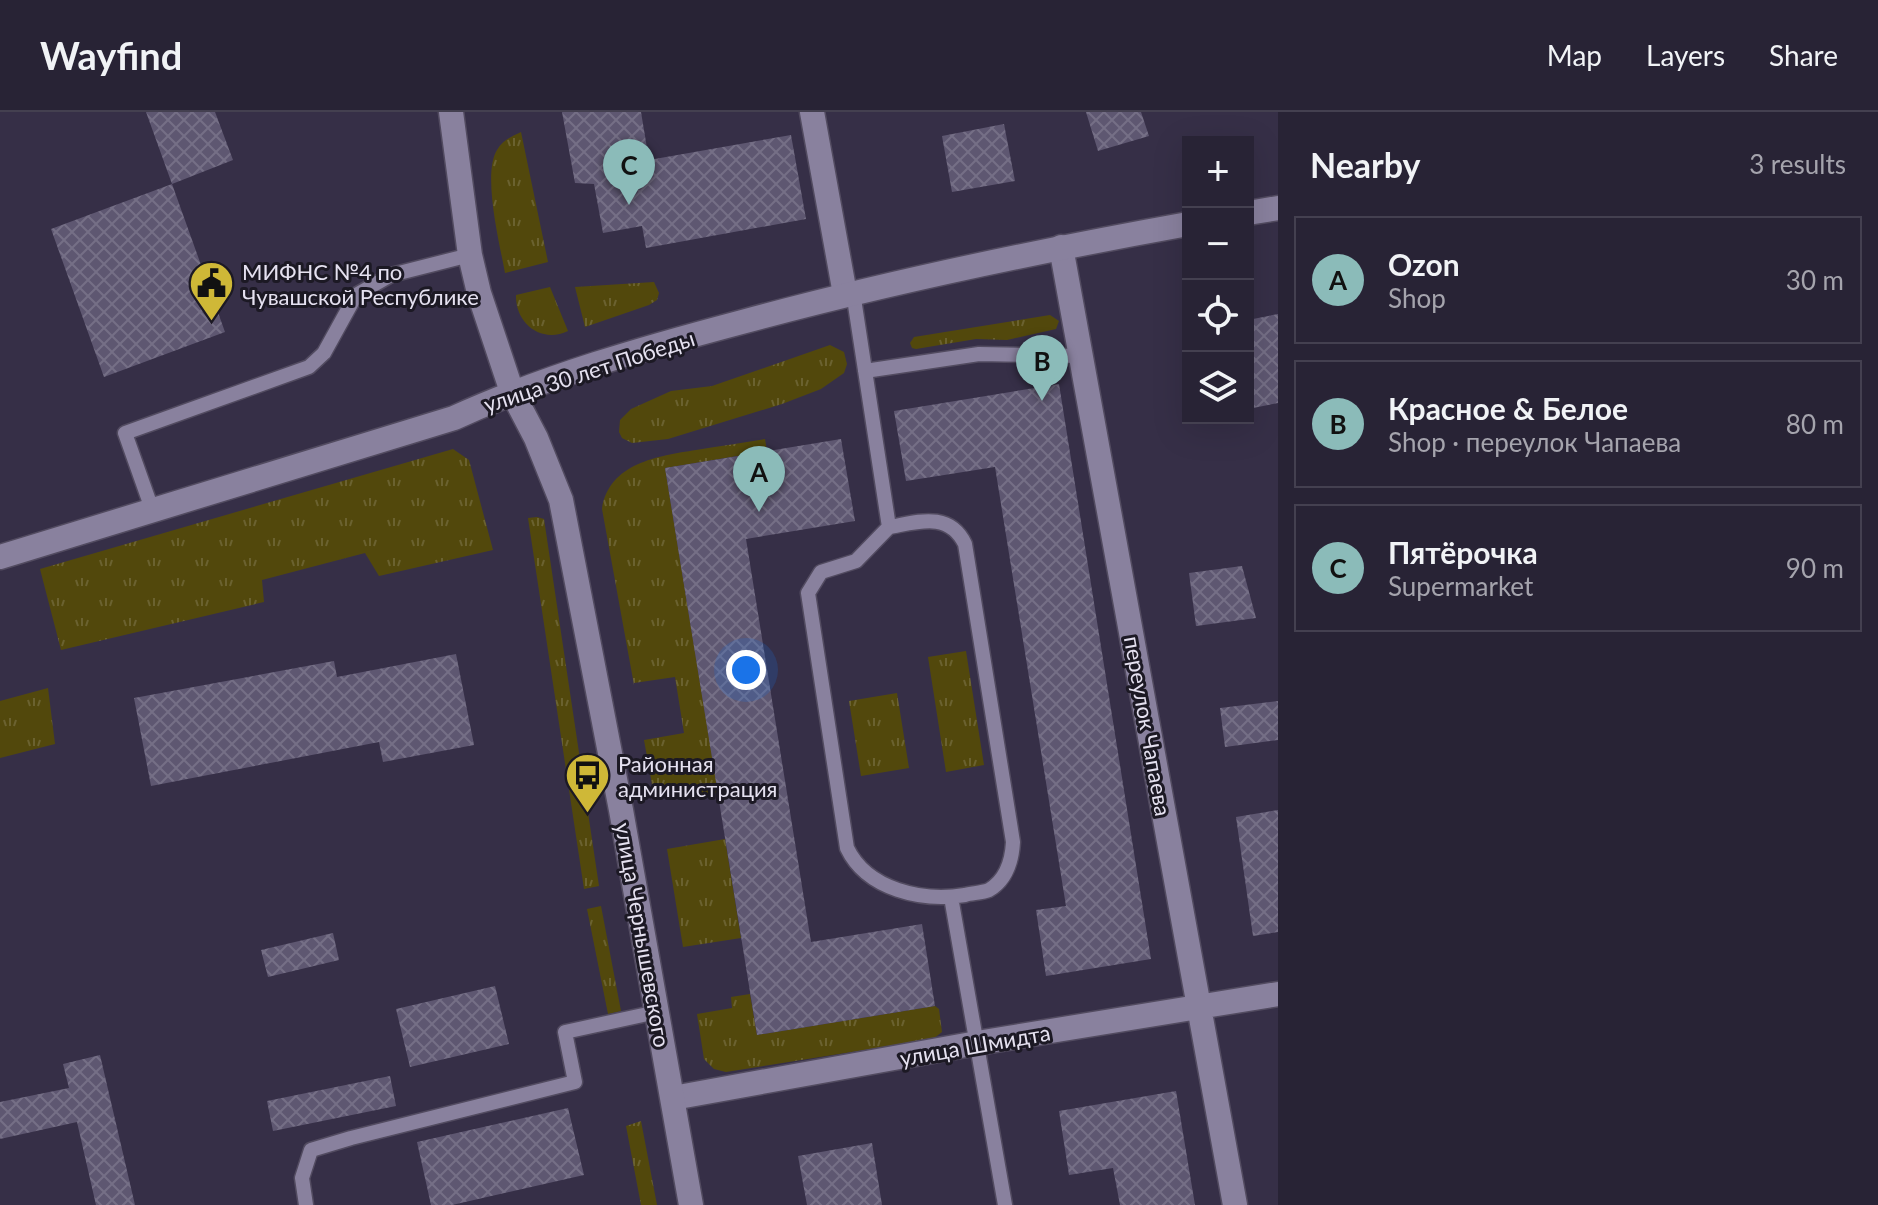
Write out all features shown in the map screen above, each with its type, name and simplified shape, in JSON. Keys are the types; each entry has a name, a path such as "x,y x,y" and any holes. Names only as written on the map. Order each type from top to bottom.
{"street":[{"name":"улица Чернышевского","path":"451,112 470,255 479,293 512,392 536,438 561,500 621,810 691,1205"},
{"path":"812,112 849,293"},
{"path":"1254,212 1278,208"},
{"name":"улица 30 лет Победы","path":"0,557 454,418 512,392 663,343 849,293 1061,247 1182,225"},
{"name":"переулок Чапаева","path":"1061,247 1235,1205"},
{"name":"улица Шмидта","path":"673,1098 977,1043 1278,994"}],"lane":[{"path":"152,509 125,433 309,367 324,353 356,295 391,275 470,255"},
{"path":"849,293 865,371 889,527"},
{"path":"865,371 979,354 1081,356"},
{"path":"942,521 952,526 965,544 1013,842 1012,855 1001,880 988,891 951,897 921,897 878,880 855,863 847,848 808,593 821,572 856,561 889,527 942,521"},
{"path":"951,897 1005,1205"},
{"path":"306,1205 302,1178 311,1150 575,1082 565,1032 657,1012"}],"green space":[{"path":"521,132 548,262 505,273 491,175 497,150"},
{"path":"654,282 659,293 657,300 585,327 575,287"},
{"path":"550,287 568,331 548,335 539,333 525,322 516,295"},
{"path":"1050,315 1059,321 1056,329 1007,340 976,339 916,349 910,343 914,337"},
{"path":"830,345 844,352 847,364 844,373 821,389 668,439 632,443 622,438 619,432 620,420 631,409 671,391 712,386"},
{"path":"765,439 767,451 665,468 718,793 696,797 693,784 653,790 644,740 684,733 675,677 634,685 602,509 606,494 614,481 625,472 651,459"},
{"path":"453,449 469,460 493,550 379,576 365,553 262,580 264,602 61,650 40,569"},
{"path":"528,518 544,519 599,886 584,889"},
{"path":"966,651 984,765 946,772 928,657"},
{"path":"48,688 55,744 0,758 0,701"},
{"path":"897,693 909,768 861,776 849,701"},
{"path":"725,839 741,938 683,947 667,849"},
{"path":"601,906 621,1011 608,1014 587,909"},
{"path":"750,994 757,1035 935,1006 939,1009 942,1032 933,1039 726,1072 714,1069 704,1059 697,1014 732,1008 731,997"},
{"path":"641,1121 657,1205 641,1205 626,1126"}],"building":[{"path":"146,112 215,112 233,160 172,184"},
{"path":"562,112 641,112 649,160 791,135 806,219 646,248 642,226 603,233 594,184 575,183"},
{"path":"1086,112 1141,112 1149,136 1098,151"},
{"path":"1004,124 1015,181 952,192 942,136"},
{"path":"172,184 225,332 104,377 51,229"},
{"path":"1278,314 1278,403 1254,408 1254,352 1254,319"},
{"path":"1059,384 1151,959 1046,976 1036,910 1066,906 995,467 906,481 894,411"},
{"path":"841,439 855,521 746,539 811,942 922,924 935,1006 757,1035 665,468"},
{"path":"1242,566 1256,618 1196,626 1189,573"},
{"path":"456,654 474,745 383,762 379,742 151,786 134,698 334,661 337,677"},
{"path":"1278,701 1278,740 1225,747 1220,708"},
{"path":"1278,810 1278,932 1253,936 1236,817"},
{"path":"333,933 339,960 268,977 261,950"},
{"path":"495,986 509,1044 410,1067 396,1009"},
{"path":"100,1055 135,1205 96,1205 77,1122 0,1139 0,1102 69,1088 63,1064"},
{"path":"390,1076 396,1106 273,1131 267,1101"},
{"path":"1176,1091 1195,1205 1120,1205 1113,1168 1069,1175 1059,1111"},
{"path":"568,1108 584,1175 452,1205 431,1205 417,1142"},
{"path":"872,1143 882,1205 807,1205 798,1156"}],"place":[{"name":"Пятёрочка","path":"629,205"},
{"name":"МИФНС №4 по Чувашской Республике","path":"211,323"},
{"name":"Красное & Белое","path":"1042,401"},
{"name":"Ozon","path":"759,512"},
{"name":"Районная администрация","path":"587,815"}]}
